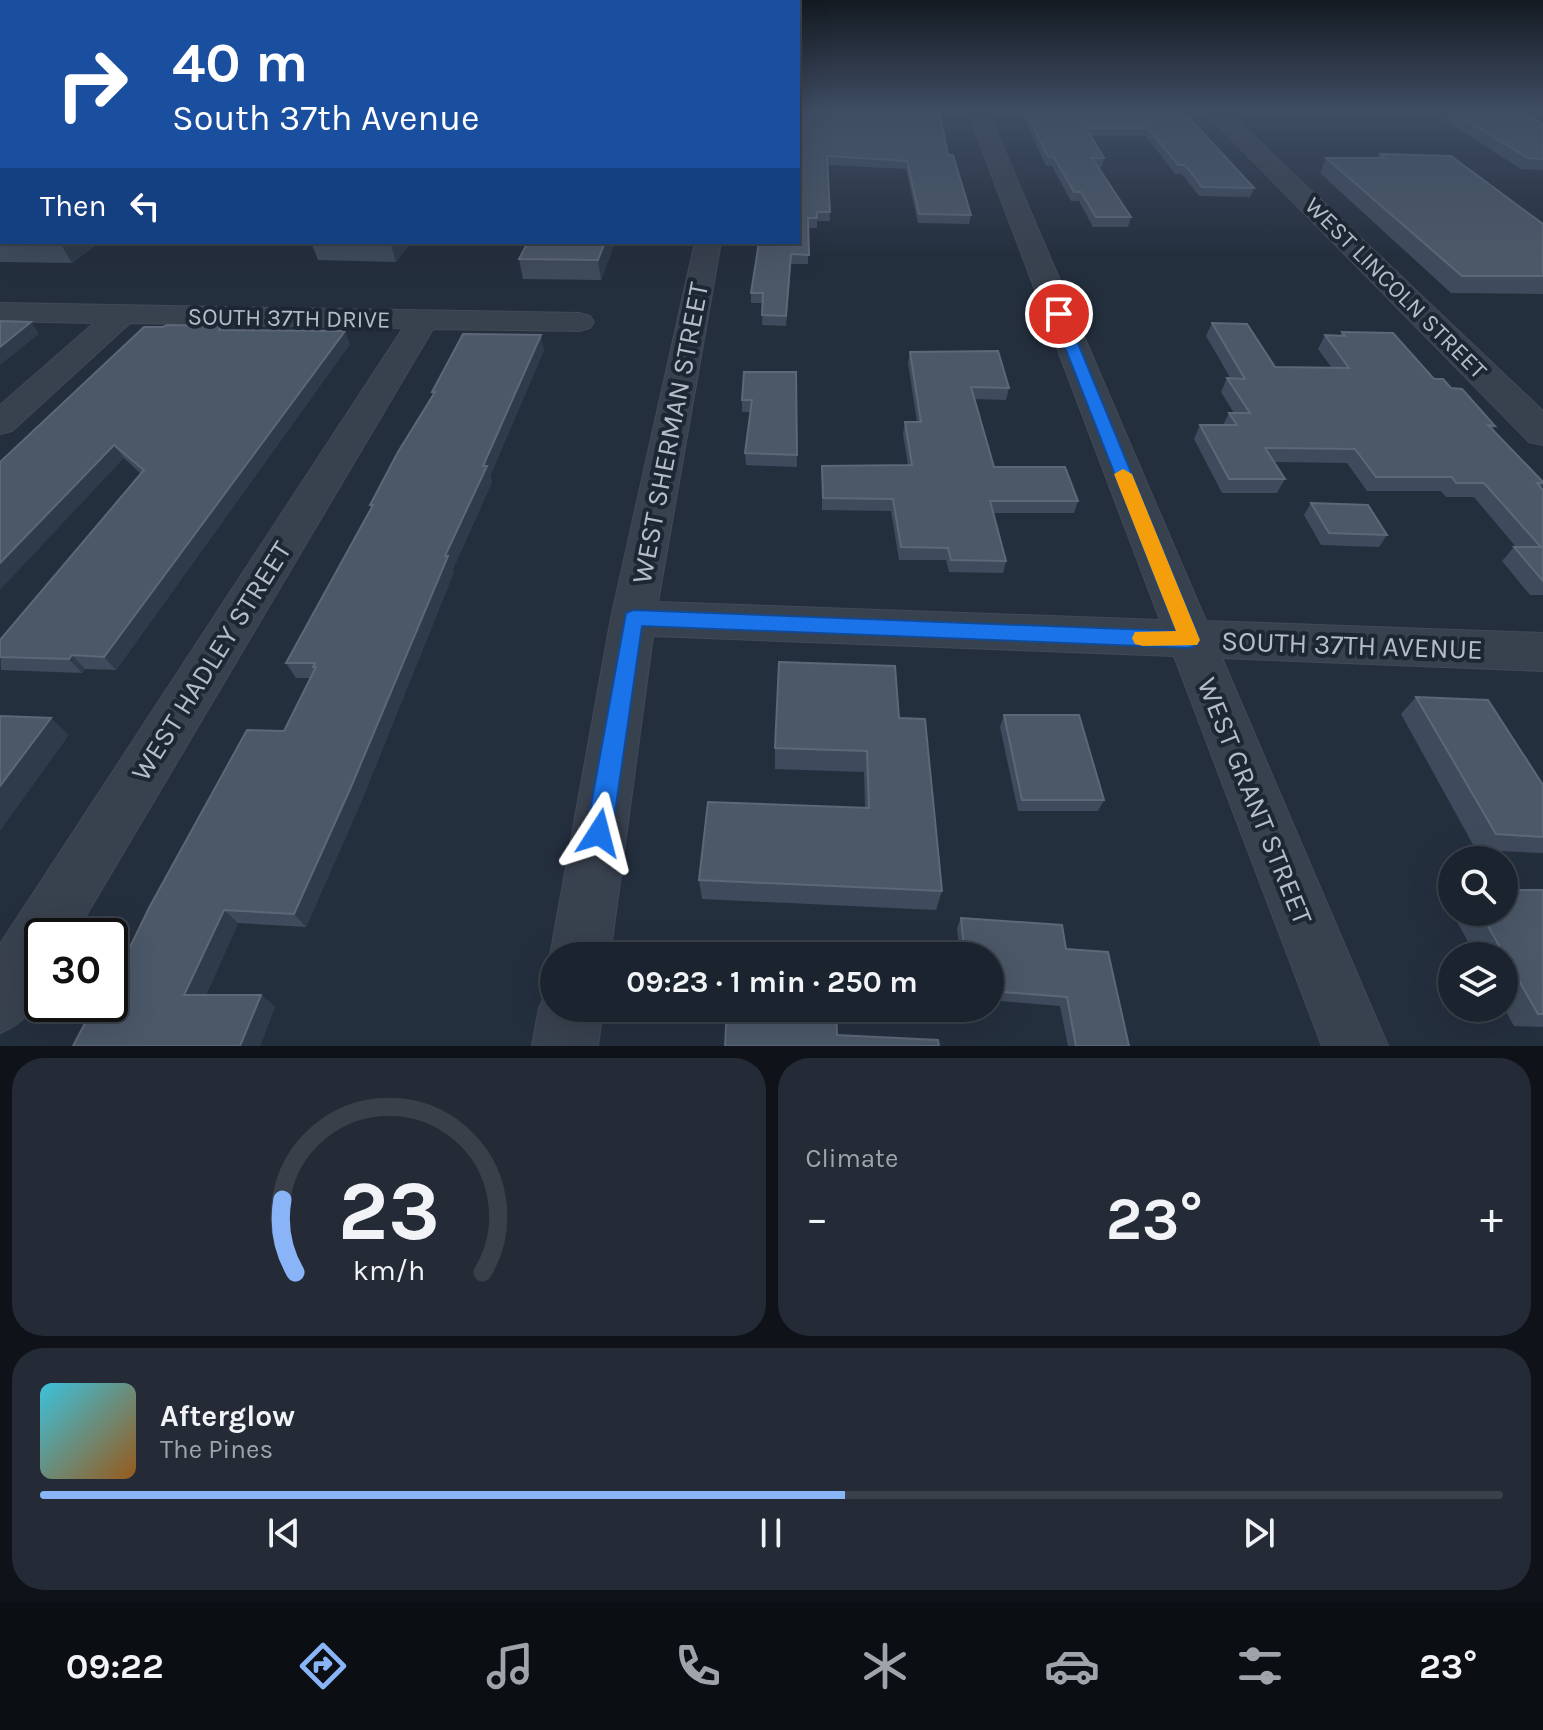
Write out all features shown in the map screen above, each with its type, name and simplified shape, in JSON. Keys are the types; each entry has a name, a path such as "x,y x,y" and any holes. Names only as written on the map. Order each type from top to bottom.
{"street":[{"name":"WEST GRANT STREET","path":"997,159 1355,1046"},
{"name":"WEST LINCOLN STREET","path":"1264,159 1543,433"},
{"name":"WEST SHERMAN STREET","path":"582,942 633,618 708,244"},
{"name":"SOUTH 37TH DRIVE","path":"0,312 579,322"},
{"path":"0,423 121,315"},
{"name":"WEST HADLEY STREET","path":"0,1001 423,320"},
{"name":"SOUTH 37TH AVENUE","path":"633,618 1543,652"},
{"path":"565,1046 569,1022"}],"building":[{"path":"800,159 827,159 830,212 817,212 817,218 808,218 809,255 791,254 786,316 762,315 763,293 751,293 759,244 800,244"},
{"path":"872,159 954,159 971,215 919,214 907,161"},
{"path":"1055,159 1093,159 1131,217 1096,217 1081,192 1074,192"},
{"path":"1173,159 1227,159 1254,188 1202,187 1185,165 1178,165"},
{"path":"1327,159 1455,159 1543,224 1543,276 1462,276"},
{"path":"527,244 604,244 598,260 519,259"},
{"path":"0,321 31,322 0,347"},
{"path":"1212,323 1247,324 1275,367 1349,368 1325,335 1345,336 1342,332 1393,333 1434,379 1443,379 1451,388 1462,389 1495,426 1488,425 1543,482 1537,483 1543,490 1543,581 1514,547 1541,547 1484,483 1456,483 1452,477 1376,477 1355,449 1265,448 1285,479 1229,479 1200,425 1237,425 1229,413 1250,413 1227,378 1245,379"},
{"path":"222,326 219,330 345,331 104,657 0,657 0,640 144,470 114,445 0,563 0,462 144,327"},
{"path":"463,334 541,335 483,466 487,466 445,556 448,556 351,787 294,914 224,910 184,995 261,995 240,1046 73,1046 86,1022 128,1022 128,951 247,730 284,731 316,667 313,667 315,663 286,663 373,505 370,505 398,452 435,392 432,392"},
{"path":"998,351 1009,388 971,387 994,467 1065,467 1078,501 990,501 1006,561 951,560 948,548 901,547 893,499 823,498 822,466 912,465 905,422 921,422 910,352"},
{"path":"744,372 796,372 797,455 745,453 752,400 742,400"},
{"path":"1311,503 1368,505 1387,535 1329,533"},
{"path":"779,662 895,666 899,718 925,719 942,891 699,880 708,802 869,808 867,751 775,748"},
{"path":"1416,697 1488,700 1543,785 1543,837 1496,834"},
{"path":"1004,715 1079,715 1104,800 1022,800"},
{"path":"0,716 51,718 0,786"},
{"path":"1518,890 1543,890 1543,1014 1538,1014 1518,979 1518,942 1497,942 1488,926 1518,926"},
{"path":"961,918 1062,925 1066,949 1108,952 1129,1046 1076,1046 1067,997 1004,992 1004,942 964,942"},
{"path":"726,1022 837,1022 837,1035 938,1040 939,1046 725,1046"}],"slow traffic":[{"path":"1123,474 1189,640 1143,638"}],"route":[{"path":"599,833 633,618 1189,640 1059,314"}]}
